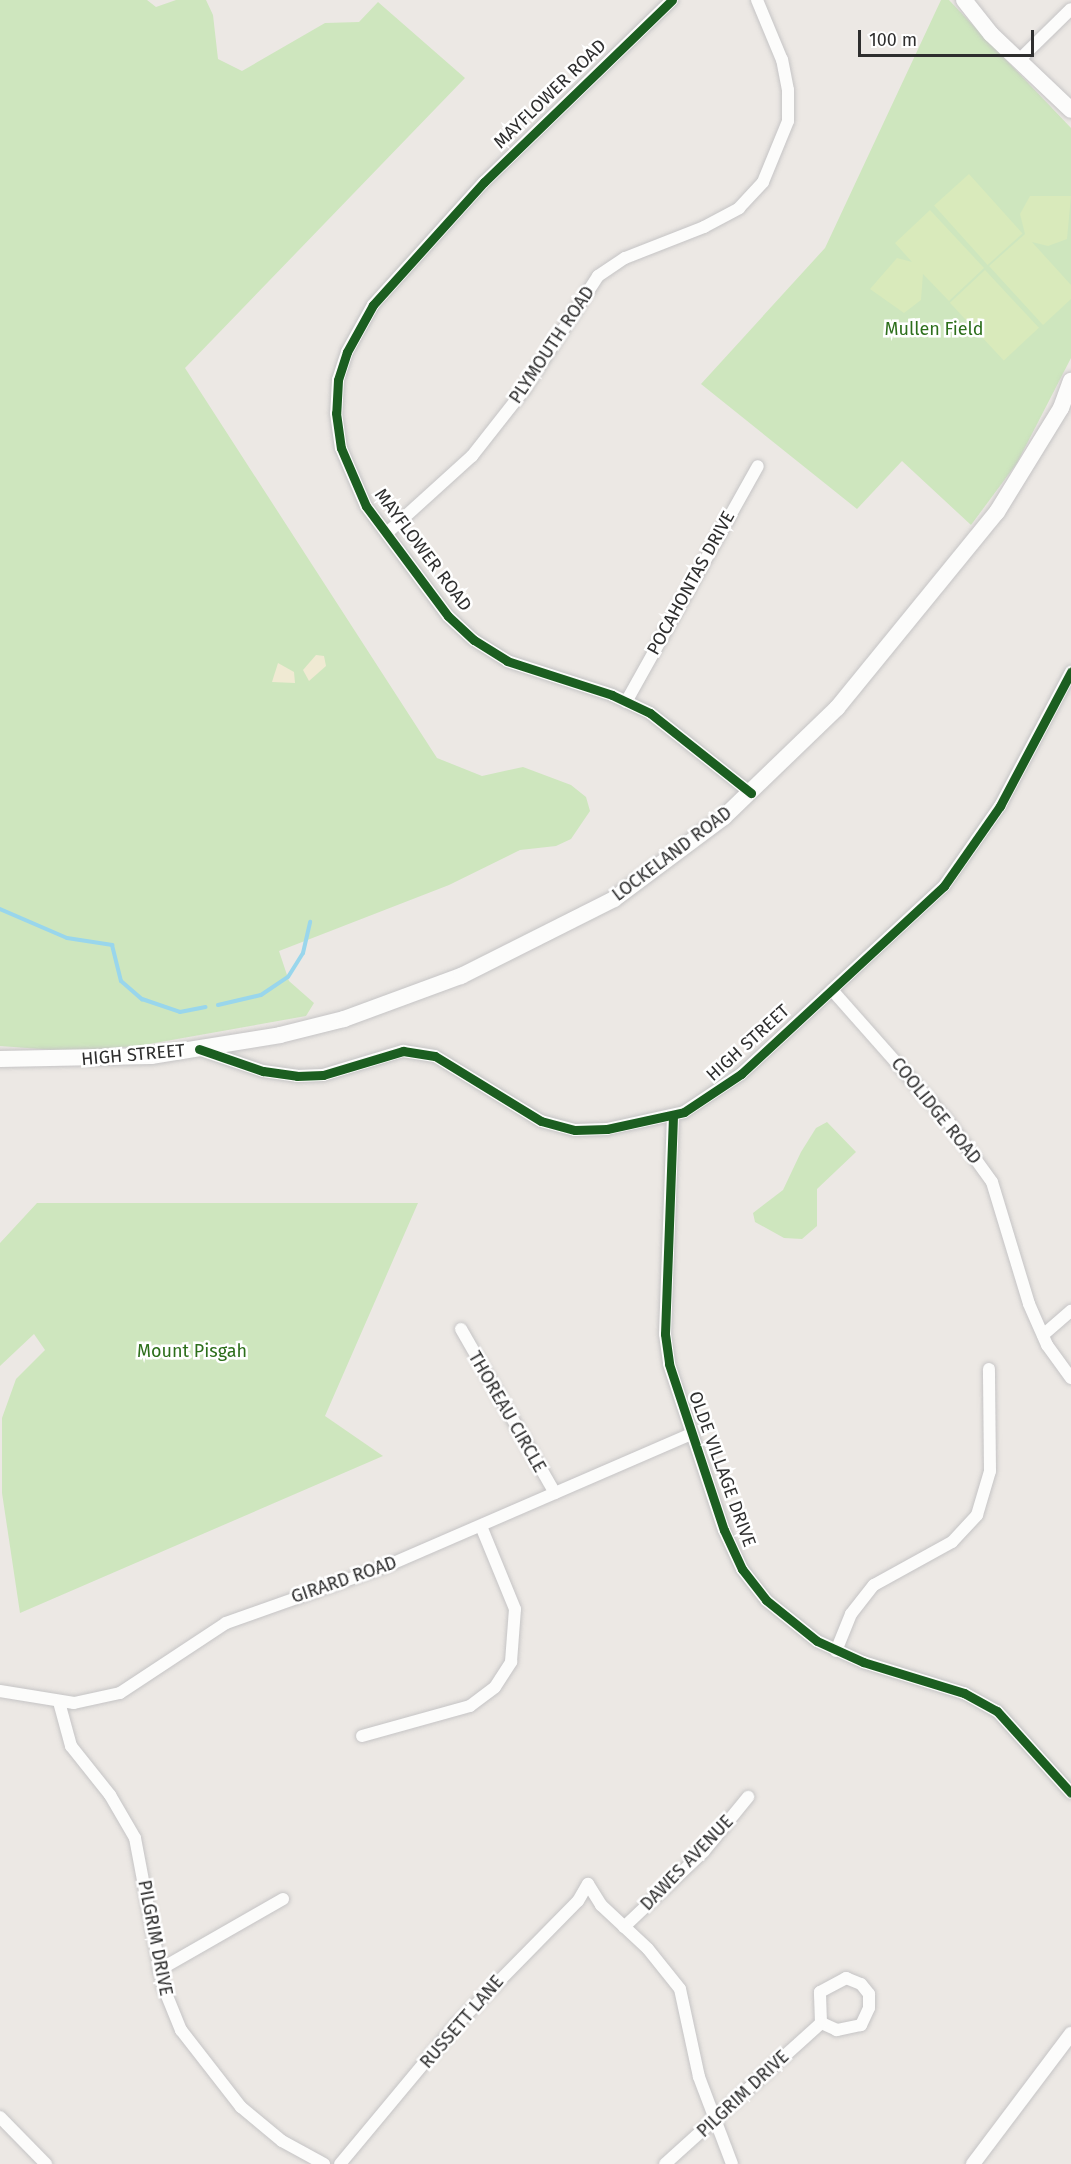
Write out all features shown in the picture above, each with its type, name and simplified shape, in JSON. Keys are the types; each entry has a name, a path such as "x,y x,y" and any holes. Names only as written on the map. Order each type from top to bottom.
{"main road":[{"path":"964,0 1018,61 1071,110"},
{"name":"LOCKELAND ROAD","path":"199,1049 344,1018 461,976 536,941 614,899 751,793 837,708 997,512 1061,408 1071,381"},
{"name":"HIGH STREET","path":"0,1059 98,1060 199,1049"}],"street":[{"name":"MAYFLOWER ROAD","path":"672,0 484,182 373,305 357,330 339,380 341,448 366,506 448,616 488,651 627,702 650,713 751,793"},
{"name":"PLYMOUTH ROAD","path":"387,533 472,456 524,390 598,276 625,258 704,227 739,208 763,182 788,121 788,90 782,60 757,0"},
{"path":"1018,61 1071,9"},
{"name":"POCAHONTAS DRIVE","path":"627,702 758,466"},
{"name":"HIGH STREET","path":"199,1049 263,1071 297,1076 323,1075 403,1051 435,1056 541,1121 575,1130 607,1130 673,1116 714,1096 945,886 972,850 1071,672"},
{"name":"COOLIDGE ROAD","path":"832,990 948,1121 992,1182 1042,1335 1071,1378"},
{"name":"OLDE VILLAGE DRIVE","path":"673,1116 665,1334 675,1393 742,1569 788,1622 836,1651 964,1693 997,1711 1071,1793"},
{"path":"1042,1335 1071,1311"},
{"name":"THOREAU CIRCLE","path":"461,1329 555,1493"},
{"path":"836,1651 851,1614 874,1585 952,1542 977,1515 990,1471 989,1369"},
{"name":"GIRARD ROAD","path":"0,1690 59,1702 89,1701 120,1693 226,1623 384,1567 691,1434"},
{"path":"362,1736 470,1706 495,1687 511,1662 515,1609 481,1526"},
{"name":"PILGRIM DRIVE","path":"59,1702 71,1746 110,1795 135,1838 159,1970 174,2017 207,2067 241,2107 282,2141 324,2164"},
{"name":"DAWES AVENUE","path":"624,1927 704,1851 748,1797"},
{"name":"RUSSETT LANE","path":"340,2164 456,2025 578,1901 588,1884 624,1927"},
{"path":"159,1970 239,1920 283,1899"},
{"path":"624,1927 680,1989 699,2077 732,2164"},
{"path":"846,1978 861,1984 869,2001 861,2025 837,2030 821,2024 819,1992 846,1978"},
{"name":"PILGRIM DRIVE","path":"665,2164 821,2024"},
{"path":"973,2164 1071,2034"},
{"path":"0,2118 46,2164"}],"green space":[{"path":"0,0 147,0 156,7 176,0 206,0 213,15 218,59 242,71 325,23 359,22 378,2 465,78 185,368 437,758 482,776 523,767 571,785 586,797 590,811 571,839 556,846 520,850 449,885 279,951 289,981 314,1003 306,1016 138,1046 68,1051 0,1046"},
{"name":"Mullen Field","path":"941,0 949,0 1071,128 1071,358 1017,463 971,525 902,461 857,509 701,384 825,248"},
{"path":"969,174 1023,233 988,265 934,205"},
{"path":"1030,196 1071,196 1067,239 1048,246 1032,242 1071,285 1071,299 1043,325 989,266 1025,234 1020,214"},
{"path":"930,210 984,268 949,301 923,274 921,300 904,313 870,289 897,258 912,262 895,243"},
{"path":"985,270 1039,328 1004,361 950,303"},
{"path":"827,1122 856,1152 817,1189 817,1226 802,1239 784,1238 755,1222 753,1213 783,1190 801,1152 816,1128"},
{"name":"Mount Pisgah","path":"37,1203 418,1203 325,1416 383,1456 20,1613 2,1493 2,1418 16,1379 45,1350 34,1334 0,1366 0,1243"}],"sand":[{"path":"316,655 324,656 326,666 309,681 303,670"},
{"path":"278,663 294,672 295,683 272,682"}],"waterway":[{"path":"0,909 67,938 112,945 121,981 142,999 180,1012 206,1007"},
{"path":"218,1005 261,995 288,977 303,953 310,922"}],"cycle path":[{"path":"672,0 484,182 373,305 347,352 338,380 336,413 341,448 366,506 448,616 474,640 507,661 612,695 650,713 751,793"},
{"path":"199,1049 263,1071 297,1076 323,1075 403,1051 435,1056 541,1121 575,1130 607,1129 684,1112 741,1074 944,886 1000,806 1071,672"},
{"path":"673,1116 665,1334 669,1364 724,1530 742,1569 766,1600 817,1641 863,1662 964,1693 997,1711 1071,1793"}]}
